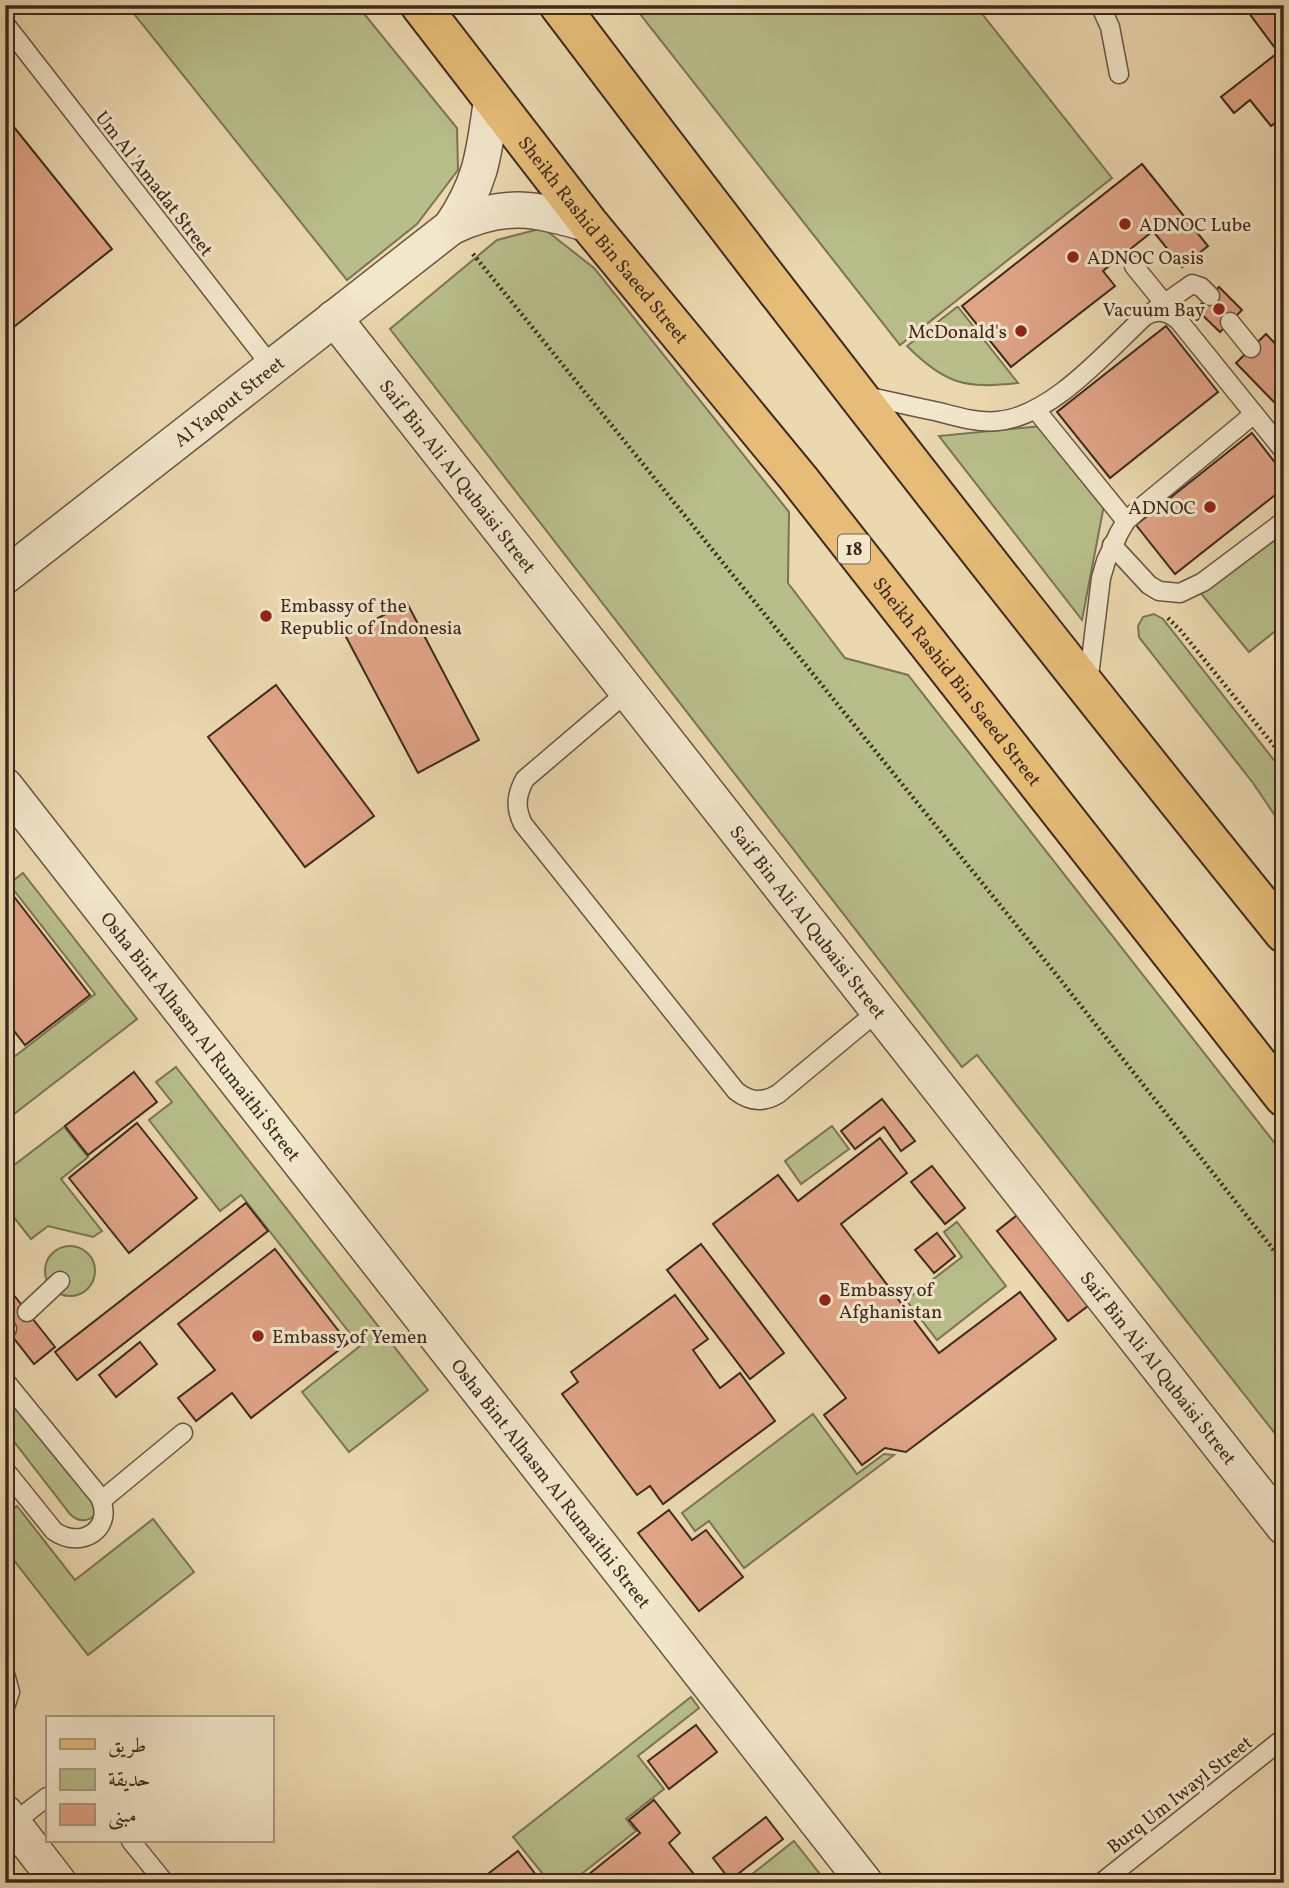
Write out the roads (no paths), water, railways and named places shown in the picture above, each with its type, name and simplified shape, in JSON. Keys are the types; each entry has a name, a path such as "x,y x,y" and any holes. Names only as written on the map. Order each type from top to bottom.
{"main road":[{"name":"Sheikh Rashid Bin Saeed Street","path":"420,5 590,224 799,479 1284,1097"},
{"path":"559,5 856,394 1088,691 1284,933"}],"street":[{"name":"Al Yaqout Street","path":"460,238 482,164 492,97"},
{"name":"Al Yaqout Street","path":"5,576 334,318 460,238 472,217 517,209 540,211 590,224"},
{"name":"Saif Bin Ali Al Qubaisi Street","path":"334,318 1284,1527"},
{"name":"Osha Bint Alhasm Al Rumaithi Street","path":"5,786 865,1883"},
{"path":"9,1818 60,1883"}],"lane":[{"path":"1100,5 1111,27 1119,74"},
{"name":"Um Al 'Amadat Street","path":"5,24 272,367"},
{"path":"1134,267 1158,307 1179,321 1254,414 1281,441"},
{"path":"856,394 976,421 1017,417 1036,410 1059,395 1144,316 1192,284 1201,287 1210,296"},
{"path":"1230,322 1251,348"},
{"path":"1036,410 1126,522"},
{"path":"1088,691 1101,578 1112,545 1126,522 1254,414"},
{"path":"1112,545 1149,585 1158,591 1180,593 1203,582 1284,521"},
{"path":"627,692 525,779 517,800 518,813 523,824 743,1097 760,1101 778,1094 878,1011"},
{"path":"27,1312 60,1281"},
{"path":"5,1381 102,1500 104,1514 96,1531 80,1540 71,1540 54,1531 5,1470"},
{"path":"102,1500 183,1433"},
{"path":"5,1674 10,1692 5,1707"},
{"name":"Burq Um Iwayl Street","path":"1101,1883 1284,1738"},
{"path":"9,1818 46,1798"},
{"path":"132,1842 165,1883"}],"place":[{"name":"ADNOC Lube","path":"1125,224"},
{"name":"ADNOC Oasis","path":"1073,257"},
{"name":"Vacuum Bay","path":"1219,309"},
{"name":"McDonald's","path":"1021,331"},
{"name":"ADNOC","path":"1210,507"},
{"name":"Embassy of the Republic of Indonesia","path":"266,616"},
{"name":"Embassy of Afghanistan","path":"825,1300"},
{"name":"Embassy of Yemen","path":"258,1336"}]}
